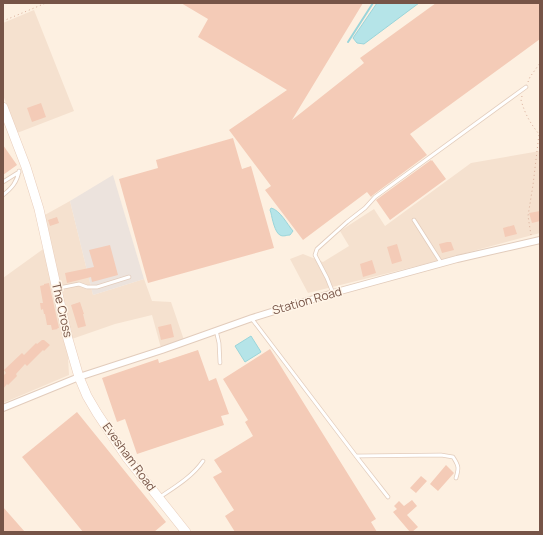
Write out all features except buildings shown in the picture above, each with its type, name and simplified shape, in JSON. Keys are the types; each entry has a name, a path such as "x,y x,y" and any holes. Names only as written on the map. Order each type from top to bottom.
{"main road":[{"path":"3,108 23,169"},
{"name":"The Cross","path":"23,169 39,209 68,339 79,377"},
{"name":"Evesham Road","path":"79,377 87,396 97,413 127,458 186,532"}],"street":[{"name":"Station Road","path":"3,408 79,377 162,350 252,318 332,293 540,240"}],"lane":[{"path":"332,293 327,278 315,254 317,249 365,208 375,197 526,87"},
{"path":"3,182 23,169"},
{"path":"3,195 15,184 23,169"},
{"path":"414,220 442,264"},
{"path":"57,288 79,284 87,287 97,287 129,277"},
{"path":"252,318 388,497"},
{"path":"216,330 219,343 220,363"},
{"path":"356,456 441,455 453,457 459,468 456,478"},
{"path":"159,498 198,469 203,461"}],"path":[{"path":"3,21 46,3"},
{"path":"532,242 528,216 539,134 530,123 521,100 530,77 540,63"}],"shaded area":[{"path":"34,10 74,111 17,133 3,95 3,23"},
{"path":"540,151 540,233 308,293 290,259 303,254 323,262 349,246 340,231 374,209 385,226 471,163"},
{"path":"113,175 144,279 93,295 70,201"},
{"path":"70,201 93,295 144,279 152,301 171,302 184,340 161,348 152,315 115,324 69,340 43,216"},
{"path":"46,247 67,340 69,375 3,403 3,278"}],"water":[{"path":"377,3 419,3 364,44 357,43 353,38"},
{"path":"271,208 280,214 293,231 290,235 281,236 278,234 274,225 270,210"},
{"path":"251,336 261,352 245,362 235,346"}],"waterway":[{"path":"348,42 373,3"}]}
